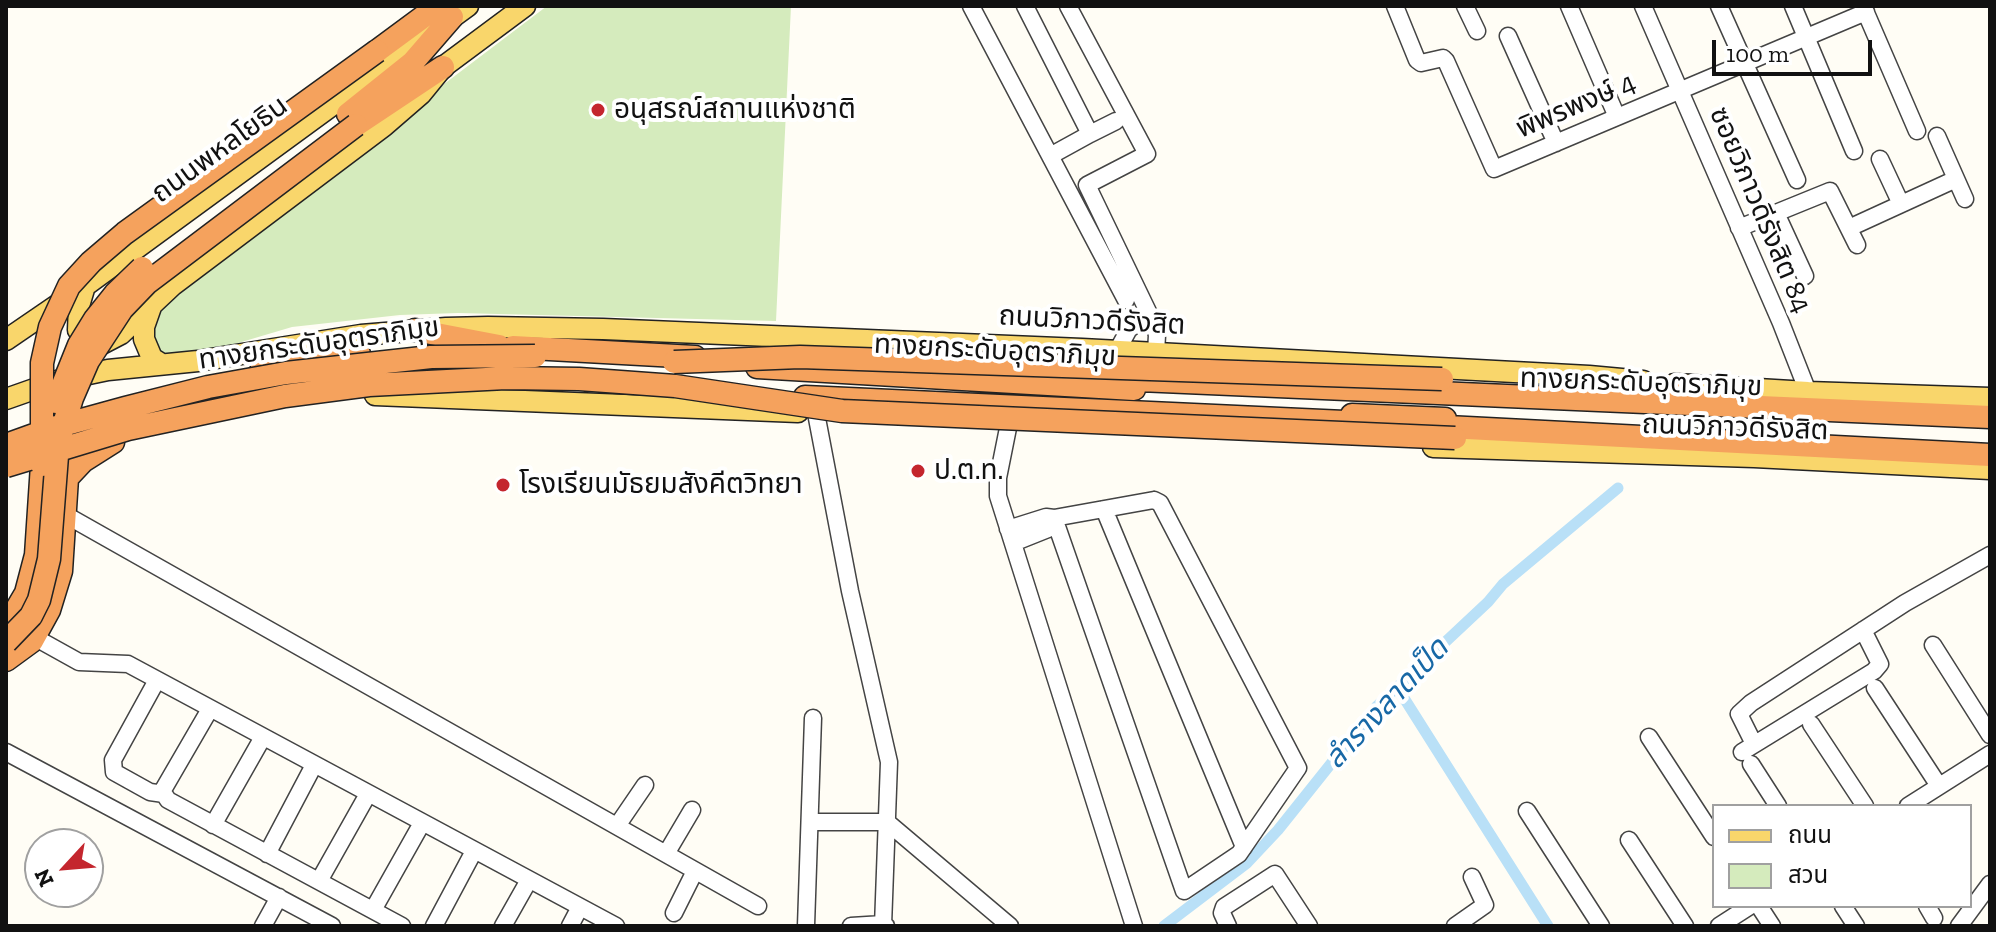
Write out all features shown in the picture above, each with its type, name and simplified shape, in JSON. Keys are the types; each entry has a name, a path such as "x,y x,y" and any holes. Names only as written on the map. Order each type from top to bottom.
{"highway":[{"path":"6,622 26,593 36,555 42,465 42,363 50,327 69,286 125,233 377,51 453,10"},
{"path":"6,642 31,616 39,600 49,559 58,443 72,398 88,361 122,309 147,283 352,119 413,62 453,10"},
{"path":"42,465 54,406 66,372 95,319 115,294 141,269 352,119 443,67"},
{"path":"415,330 499,346"},
{"name":"ถนนวิภาวดีรังสิต","path":"6,433 57,416 218,374 299,360 499,346 1021,375 1990,417"},
{"name":"ทางยกระดับอุตราภิมุข","path":"6,445 56,427 208,387 360,363 502,355 1463,406 1990,428"},
{"path":"674,362 800,357 1442,379 1608,388 1689,386"},
{"name":"ทางยกระดับอุตราภิมุข","path":"6,466 128,429 285,396 369,385 506,378 1990,444"},
{"name":"ถนนวิภาวดีรังสิต","path":"6,475 113,442 271,409 477,385 844,399 1990,455"},
{"path":"675,386 842,411 1691,449 1754,457"},
{"path":"805,413 844,399"},
{"path":"6,660 32,641 49,610 61,571 67,478 74,469 113,442"},
{"path":"1863,449 1943,467"}],"main road":[{"path":"85,286 79,306 78,330 89,345 96,347 108,343 153,304 384,126 421,94 443,67 525,6"},
{"name":"ถนนพหลโยธิน","path":"6,340 85,286 453,10"},
{"path":"153,304 144,327 144,339 152,358 160,363"},
{"name":"ถนนวิภาวดีรังสิต","path":"6,399 60,380 315,341 415,330 571,328 1117,351 1589,376 1689,386 1990,398"},
{"name":"ถนนวิภาวดีรังสิต","path":"375,395 805,413 1008,428 1990,469"}],"street":[{"path":"971,6 1126,300 1126,307 1157,335 1156,353"},
{"path":"1025,6 1090,134"},
{"path":"1068,6 1147,154 1087,185 1143,322"},
{"path":"1465,6 1477,31"},
{"path":"1569,6 1617,117"},
{"name":"ซอยวิภาวดีรังสิต 84","path":"1643,6 1808,392"},
{"path":"1719,6 1797,180"},
{"path":"1793,6 1854,151"},
{"name":"พิพรพงษ์ 4","path":"1397,7 1417,60 1426,63 1443,58 1446,61 1494,169 1865,9"},
{"path":"1865,9 1917,131"},
{"path":"1508,36 1556,143"},
{"path":"1050,156 1116,121"},
{"path":"1937,136 1965,199"},
{"path":"1880,159 1901,204"},
{"path":"1849,228 1956,179"},
{"path":"1739,228 1830,191 1857,245"},
{"path":"1776,213 1805,276"},
{"path":"1117,351 1121,342 1143,322"},
{"path":"805,413 889,762 884,925 851,926"},
{"path":"1008,428 998,478 998,496 1134,926"},
{"path":"1010,536 1046,517 1154,500 1160,503 1298,768 1244,847 1227,864 1184,891 1054,518"},
{"path":"1104,509 1244,847"},
{"path":"64,514 758,906"},
{"path":"1777,804 1749,753 1741,711 1905,603 1990,555"},
{"path":"1749,753 1874,671 1880,664 1863,630"},
{"path":"34,637 79,662 128,664 616,926"},
{"path":"1933,645 1990,735"},
{"path":"157,680 112,766 114,772 150,792 164,794"},
{"path":"1875,688 1939,786"},
{"path":"210,709 163,790 168,800 402,926"},
{"path":"806,926 813,718"},
{"path":"1811,724 1864,804"},
{"path":"213,825 263,737"},
{"path":"1649,737 1712,834"},
{"path":"6,752 332,926"},
{"path":"1911,804 1990,754"},
{"path":"267,854 314,765"},
{"path":"617,826 645,785"},
{"path":"319,881 368,794"},
{"path":"666,854 692,810"},
{"path":"1527,811 1601,926"},
{"path":"810,822 887,822 1010,926"},
{"path":"373,910 422,823"},
{"path":"1629,840 1685,926"},
{"path":"434,926 474,851"},
{"path":"674,913 695,871"},
{"path":"1228,926 1222,913 1224,907 1275,874 1309,926"},
{"path":"1455,926 1485,905 1472,877"},
{"path":"503,926 529,880"},
{"path":"1959,926 1990,884"},
{"path":"263,926 279,897"},
{"path":"570,926 580,907"},
{"path":"1719,926 1747,908"},
{"path":"1760,908 1772,926"},
{"path":"1844,908 1856,926"}],"green space":[{"path":"547,6 791,6 776,321 458,313 400,315 292,327 228,346 198,361 153,355 144,327 158,301"}],"waterway":[{"name":"ลำรางลาดเป็ด","path":"1164,926 1247,863 1278,830 1377,706 1488,602 1503,584 1618,488"},
{"path":"1397,687 1548,926"}],"place":[{"name":"อนุสรณ์สถานแห่งชาติ","path":"598,110"},
{"name":"ป.ต.ท.","path":"918,471"},
{"name":"โรงเรียนมัธยมสังคีตวิทยา","path":"503,485"}]}
